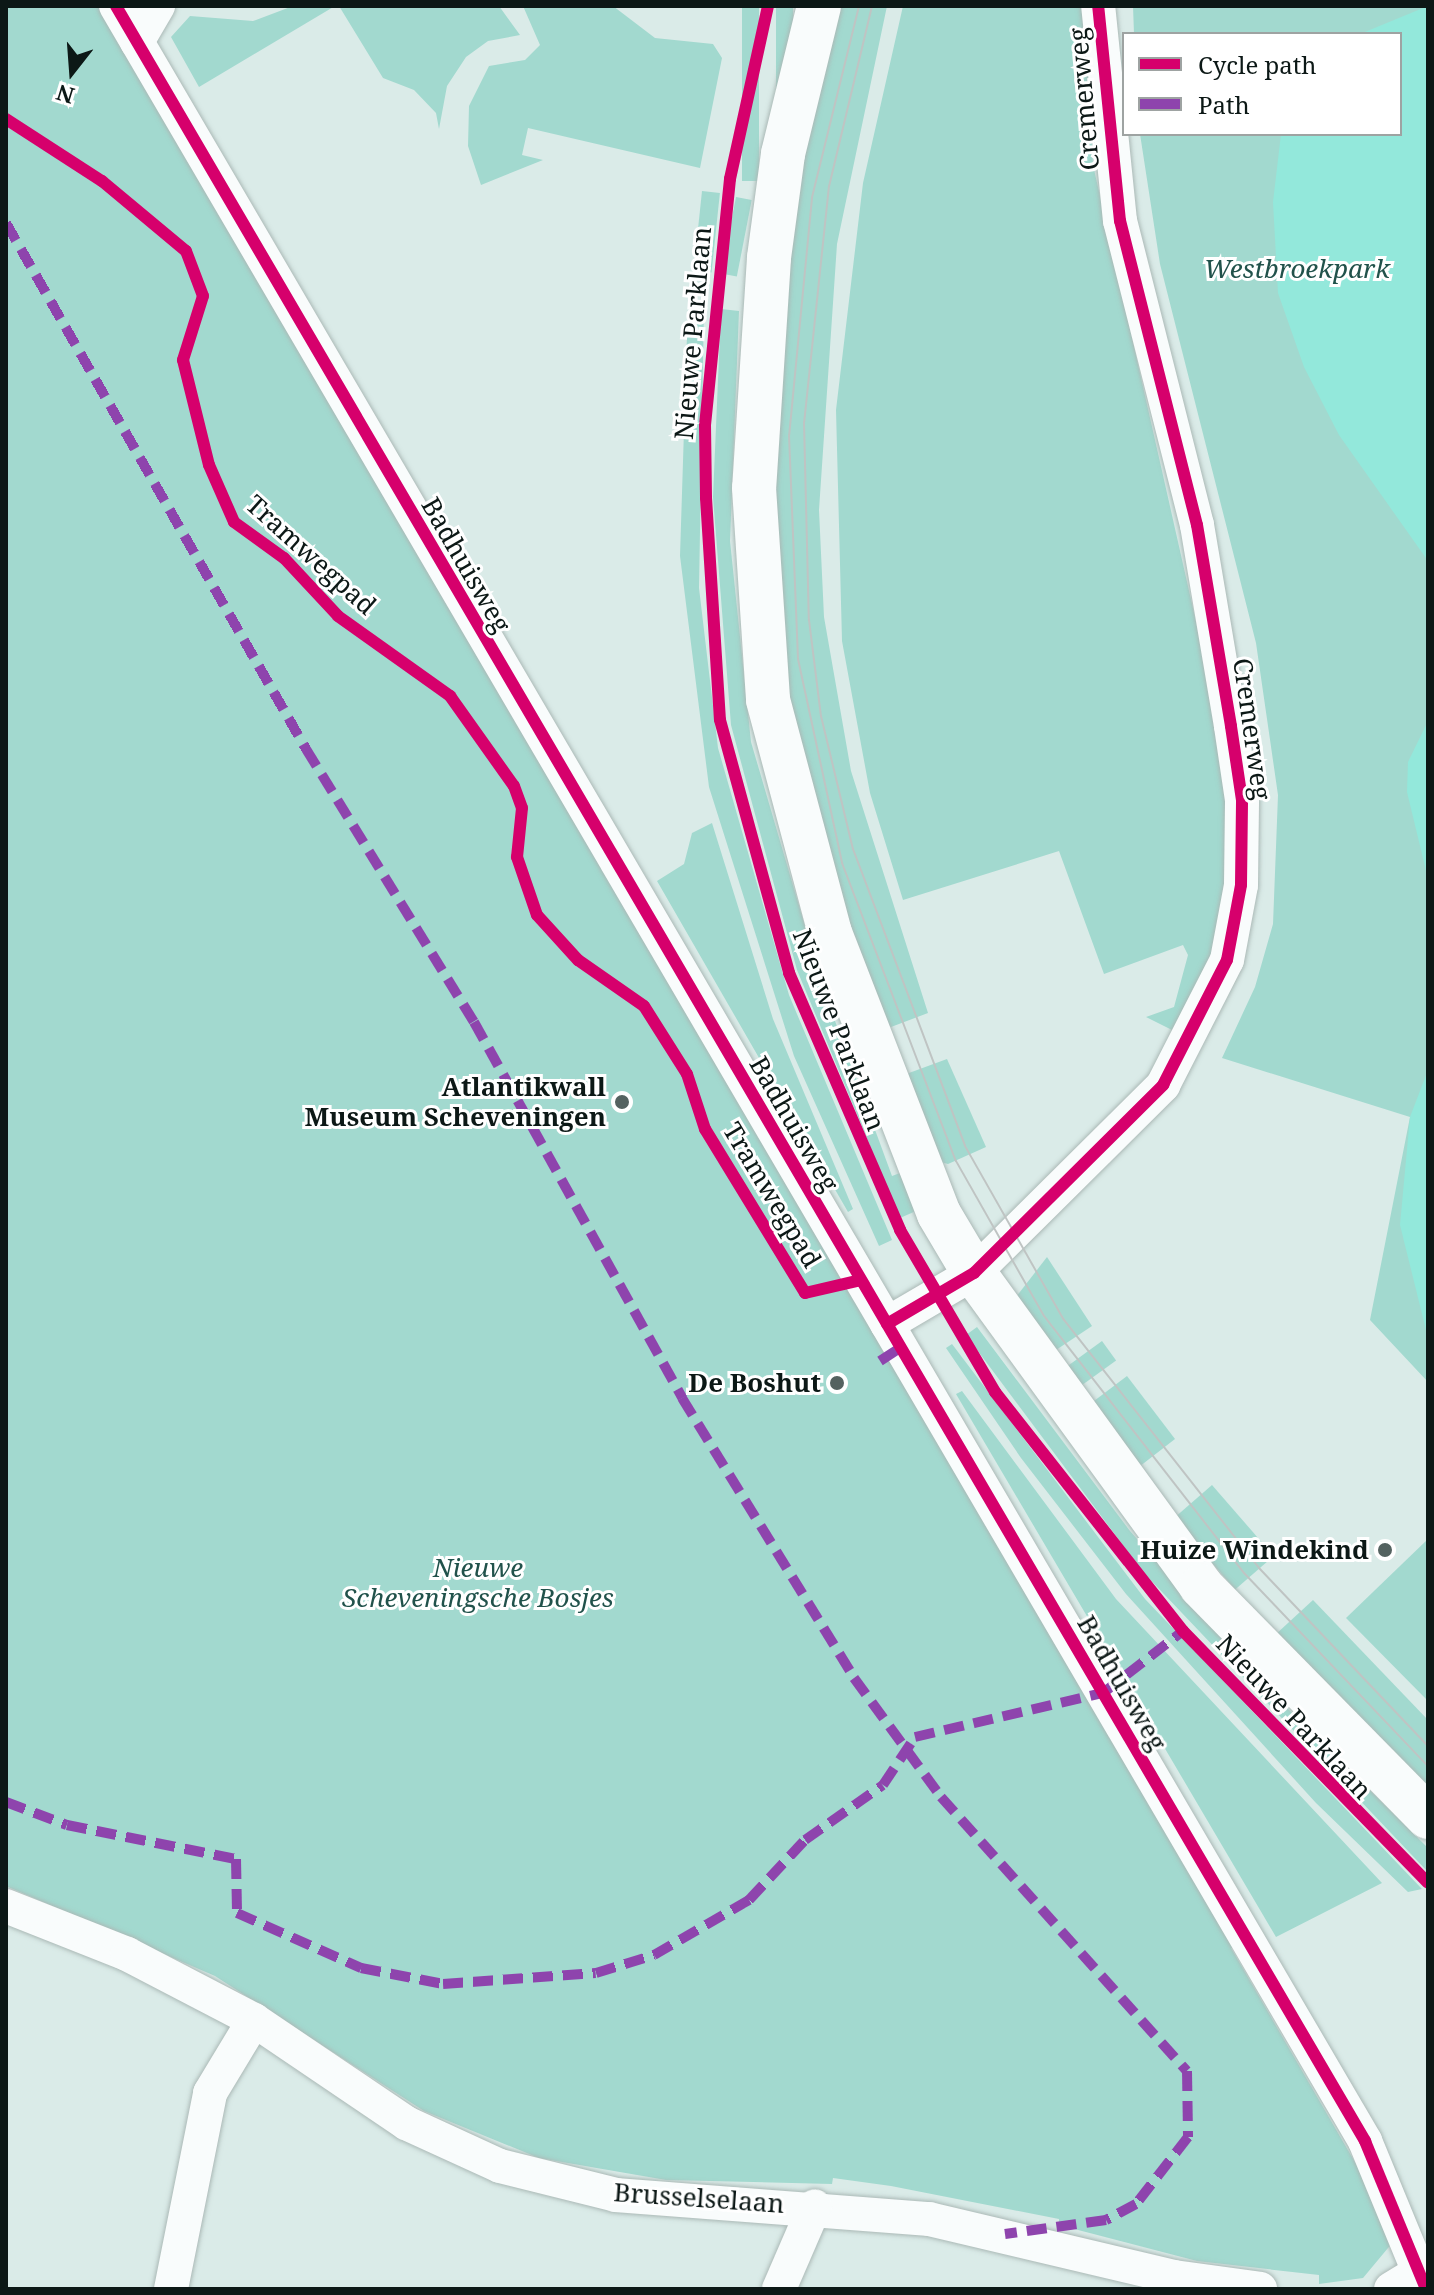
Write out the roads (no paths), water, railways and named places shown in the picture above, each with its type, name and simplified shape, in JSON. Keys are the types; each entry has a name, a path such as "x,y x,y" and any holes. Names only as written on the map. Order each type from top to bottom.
{"main road":[{"name":"Nieuwe Parklaan","path":"819,6 783,154 757,388 757,594 768,700 806,859 869,1044 939,1214 974,1273 1201,1586 1428,1817"}],"street":[{"name":"Badhuisweg","path":"116,6 1365,2141 1426,2279"},
{"path":"137,42 158,6"},
{"name":"Cremerweg","path":"887,1324 974,1273 1163,1085 1227,960 1241,885 1242,800 1231,726 1197,525 1120,221 1098,6"},
{"name":"Brusselselaan","path":"6,1906 127,1954 254,2020 406,2123 500,2166 616,2195 815,2206 929,2219 1174,2277 1260,2289"},
{"path":"171,2289 210,2093 254,2020"},
{"path":"779,2289 815,2206"},
{"path":"1391,2289 1426,2279"}],"tram line":[{"path":"859,6 812,198 789,435 798,659 842,863 956,1161 1044,1316 1244,1573 1428,1766"},
{"path":"872,6 829,186 804,422 809,620 821,716 853,849 965,1146 1064,1320 1259,1568 1428,1746"}],"place":[{"name":"Atlantikwall Museum Scheveningen","path":"622,1102"},
{"name":"De Boshut","path":"837,1383"},
{"name":"Huize Windekind","path":"1385,1550"}],"park label":[{"name":"Westbroekpark","path":"1297,269"},
{"name":"Nieuwe Scheveningsche Bosjes","path":"478,1583"}]}
